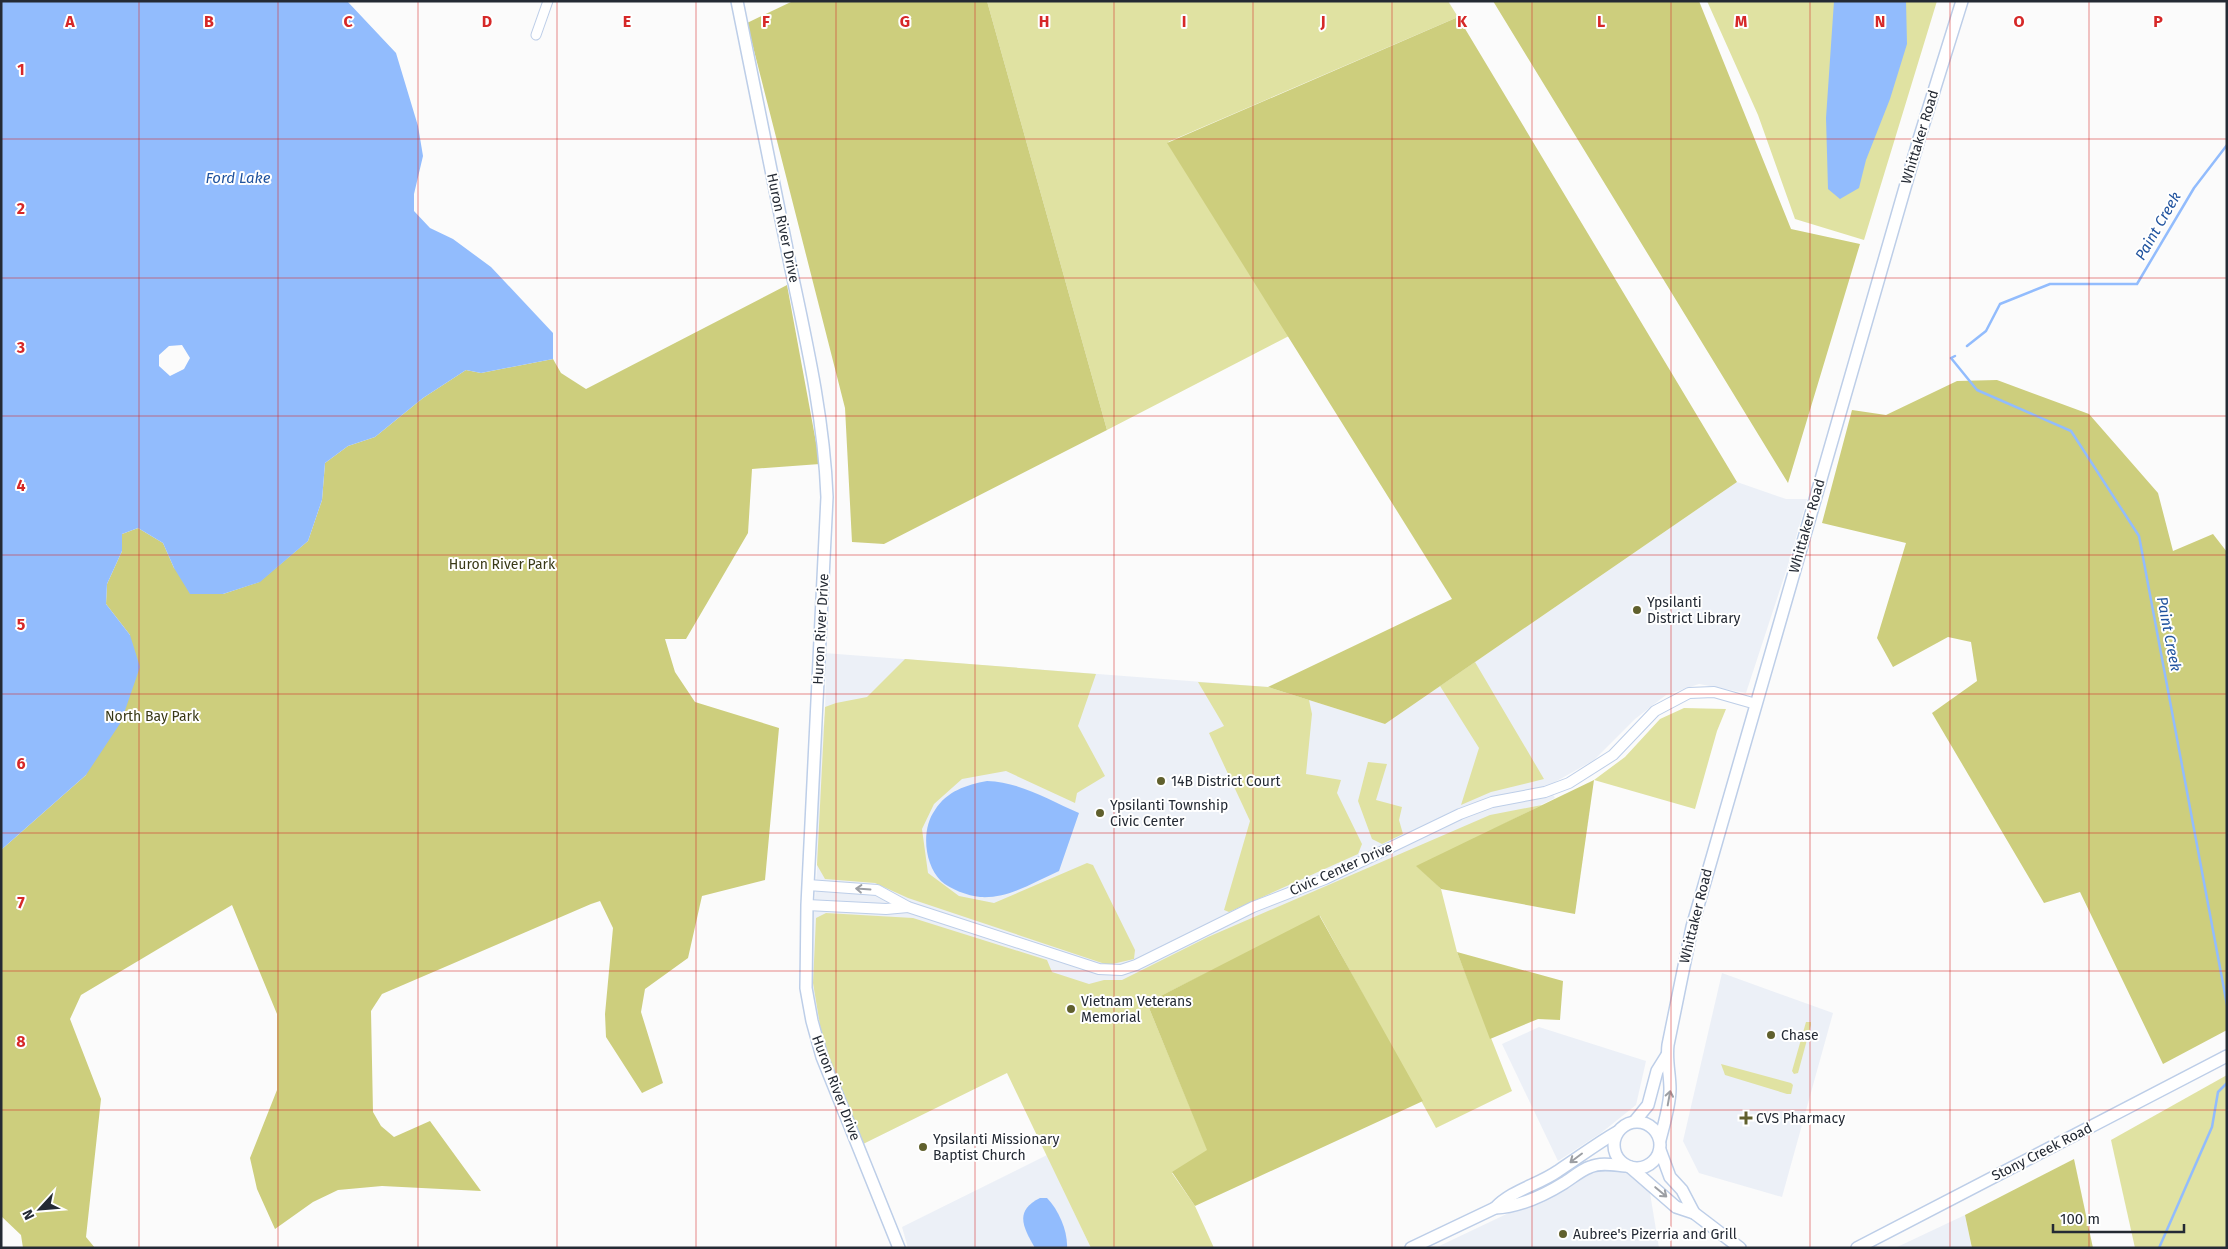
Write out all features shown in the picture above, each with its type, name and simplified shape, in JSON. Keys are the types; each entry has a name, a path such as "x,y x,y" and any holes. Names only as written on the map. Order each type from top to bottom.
{"main road":[{"name":"Huron River Drive","path":"737,1 802,320 820,415 825,456 827,497 807,904 806,988 812,1021 822,1057 899,1248"},
{"name":"Whittaker Road","path":"1635,1121 1648,1105 1657,1071 1667,1055 1692,927 1919,139 1962,1"},
{"name":"Whittaker Road","path":"1660,1145 1670,1092 1670,1072 1667,1055"},
{"name":"Stony Creek Road","path":"1857,1248 2227,1056"},
{"path":"1410,1248 1495,1208 1504,1199 1557,1172 1595,1144 1617,1132 1624,1125 1635,1121 1648,1124 1655,1129 1670,1177 1682,1190 1694,1213"},
{"path":"1617,1132 1613,1144 1616,1155 1627,1166 1676,1207 1694,1213 1740,1248"},
{"path":"1495,1208 1509,1208 1528,1201 1555,1188 1589,1167 1599,1165 1627,1166 1637,1169 1648,1166 1656,1159 1660,1145"}],"street":[{"path":"536,35 548,1"},
{"name":"Civic Center Drive","path":"808,885 877,890 908,907 1099,969 1121,970 1136,965 1252,907 1325,879 1460,814 1492,802 1545,792 1569,783 1612,755 1655,711 1689,693 1714,692 1756,704"},
{"name":"Civic Center Drive","path":"807,904 886,910 908,907"}],"shaded area":[{"path":"1737,482 1786,499 1807,499 1788,565 1746,693 1699,684 1666,695 1635,719 1594,760 1548,786 1555,798 861,1145 827,1062 813,1000 810,974 817,869 816,824 819,753 825,714 826,669 824,653 1268,687 1385,724"},
{"path":"1722,973 1833,1013 1782,1197 1699,1173 1683,1141"},
{"path":"1539,1027 1646,1061 1636,1105 1601,1133 1558,1161 1502,1044"},
{"path":"1047,1155 1091,1248 908,1248 902,1227"},
{"path":"1595,1168 1618,1169 1643,1180 1650,1193 1659,1248 1435,1248 1578,1180"},
{"path":"1965,1215 1972,1248 1895,1248"}],"green space":[{"path":"793,1 987,1 1107,430 884,544 852,542 845,408 747,23"},
{"path":"987,1 1448,1 1458,17 1168,142 1289,336 1107,430"},
{"path":"1493,1 1699,1 1791,229 1860,244 1788,483"},
{"path":"1707,1 1937,1 1864,240 1795,219 1758,115"},
{"path":"1458,17 1737,482 1385,724 1268,687 1452,599 1167,143"},
{"path":"787,285 820,464 752,469 748,533 686,639 665,639 675,672 695,702 779,728 765,880 702,896 688,958 645,989 641,1012 663,1083 642,1093 606,1037 605,1014 613,928 600,901 591,904 382,994 371,1011 373,1112 381,1126 394,1137 430,1121 481,1191 382,1186 338,1190 313,1202 275,1229 257,1189 250,1158 277,1090 277,1014 232,905 81,995 70,1019 101,1099 86,1237 95,1248 23,1248 21,1235 1,1216 1,850 86,775 130,635 106,604 107,584 122,551 122,534 138,528 163,543 174,568 223,594 259,582 308,541 322,500 325,463 348,446 375,437 423,398 466,370 481,373 553,359 561,373 586,389"},
{"path":"1997,380 2089,414 2158,493 2173,551 2213,534 2227,552 2227,1030 2163,1064 2080,892 2044,903 1932,713 1977,681 1971,642 1948,637 1893,667 1877,638 1906,543 1822,523 1852,410 1886,415 1957,381"},
{"path":"905,659 1096,674 1078,726 1105,776 1077,793 1075,803 1006,771 962,779 934,804 922,829 928,873 959,896 994,903 1087,863 1093,865 1135,950 1134,959 1108,965 908,898 875,883 825,879 817,865 825,707 867,697"},
{"path":"1475,662 1544,779 1491,792 1461,805 1479,748 1440,686"},
{"path":"1198,682 1268,687 1309,700 1312,714 1306,774 1341,780 1337,793 1362,844 1358,854 1229,912 1224,910 1250,821 1209,733 1224,726"},
{"path":"1684,708 1726,709 1717,731 1695,809 1594,780 1625,757 1660,719"},
{"path":"1368,762 1387,764 1376,800 1402,807 1399,820 1403,834 1382,844 1372,839 1358,801"},
{"path":"1594,780 1575,914 1441,889 1416,866"},
{"path":"1542,805 1418,867 1441,889 1457,952 1512,1091 1436,1128 1320,916 1147,1003 1208,1151 1172,1173 1195,1206 1214,1248 1091,1248 1007,1073 861,1145 825,1055 813,983 816,918 826,913 913,918 1047,960 1052,972 1089,984 1104,980 1122,980 1208,937 1490,815"},
{"path":"1319,915 1423,1101 1195,1206 1172,1172 1207,1150 1147,1003"},
{"path":"1457,952 1563,981 1560,1020 1538,1019 1490,1039"},
{"path":"1806,1022 1811,1022 1811,1025 1798,1073 1794,1074 1792,1071"},
{"path":"1721,1064 1791,1083 1793,1085 1791,1094 1725,1075"},
{"path":"2227,1075 2227,1248 2135,1248 2111,1140"},
{"path":"2074,1159 2093,1248 1972,1248 1965,1215"}],"water":[{"name":"Ford Lake","path":"1,1 347,1 396,53 418,126 423,156 414,194 414,211 430,228 453,239 491,267 553,333 553,359 481,373 466,370 423,398 375,437 348,446 325,463 322,500 308,541 260,582 223,594 190,594 174,568 163,543 138,528 122,534 122,551 107,584 106,604 130,635 140,667 121,722 86,775 1,850","holes":["182,345 190,358 184,369 170,376 159,366 159,355 169,346"]},
{"path":"1834,1 1906,1 1907,44 1890,99 1866,160 1859,188 1840,199 1828,189 1826,118"},
{"path":"987,781 1023,788 1079,813 1059,871 1011,893 980,897 959,892 941,881 935,874 928,856 926,836 935,810 945,798 964,787"},
{"path":"1040,1198 1047,1198 1059,1215 1066,1235 1067,1248 1035,1248 1023,1220 1027,1208"}],"waterway":[{"name":"Paint Creek","path":"1967,346 1986,331 2000,304 2050,284 2137,284 2194,188 2227,145"},
{"name":"Paint Creek","path":"1955,356 1951,358 1977,390 2071,431 2139,536 2227,1005"},
{"name":"Paint Creek","path":"2159,1248 2212,1127 2218,1092 2227,1083"}],"place":[{"name":"Ypsilanti District Library","path":"1637,610"},
{"name":"14B District Court","path":"1161,781"},
{"name":"Ypsilanti Township Civic Center","path":"1100,813"},
{"name":"Vietnam Veterans Memorial","path":"1071,1009"},
{"name":"Chase","path":"1771,1035"},
{"name":"CVS Pharmacy","path":"1746,1118"},
{"name":"Ypsilanti Missionary Baptist Church","path":"923,1147"},
{"name":"Aubree's Pizerria and Grill","path":"1563,1234"}],"park label":[{"name":"Huron River Park","path":"502,564"},
{"name":"North Bay Park","path":"152,716"}]}
